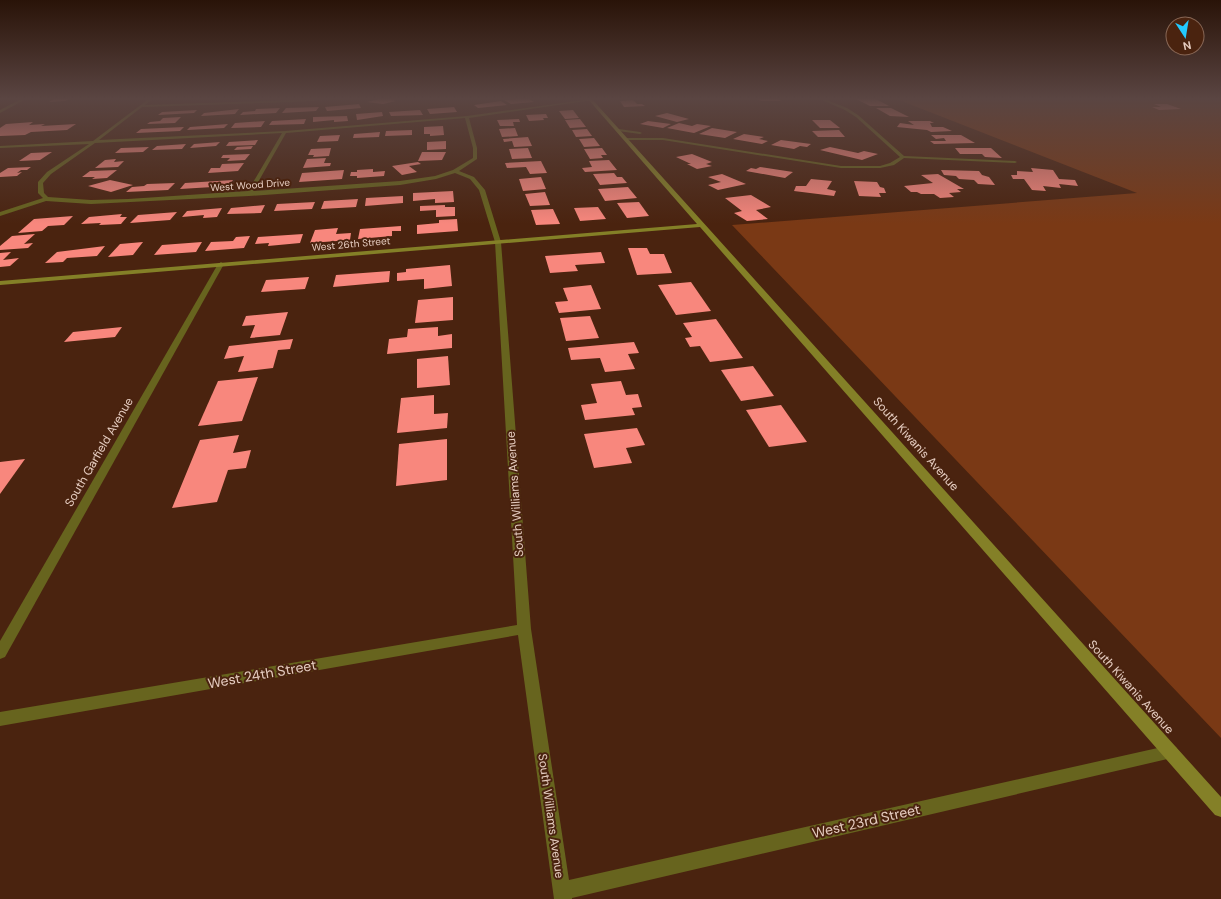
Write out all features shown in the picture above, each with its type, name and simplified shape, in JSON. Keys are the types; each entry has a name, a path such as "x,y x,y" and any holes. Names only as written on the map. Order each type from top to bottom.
{"main road":[{"name":"South Kiwanis Avenue","path":"627,140 1221,809"},
{"name":"West 26th Street","path":"0,283 703,225"}],"street":[{"path":"0,214 46,199 41,193 40,183 49,173 97,140"},
{"path":"0,147 133,140"},
{"path":"249,194 280,140"},
{"path":"454,171 475,159 473,140"},
{"path":"669,140 841,167 880,167 892,164 903,157 1015,162"},
{"path":"884,140 903,157"},
{"name":"West Wood Drive","path":"46,199 91,202 249,194 400,183 436,177 454,171"},
{"name":"South Williams Avenue","path":"454,171 472,178 482,190 498,242 524,629 562,895"},
{"name":"South Garfield Avenue","path":"0,653 221,264"},
{"name":"West 24th Street","path":"0,718 524,629"},
{"name":"West 23rd Street","path":"562,895 1171,752"}],"shaded area":[{"path":"1001,140 1221,140 1221,738 732,225 1137,193"}],"building":[{"path":"258,140 255,145 226,146 229,142"},
{"path":"318,140 338,140 338,141 317,142"},
{"path":"503,140 529,140 532,146 514,147 512,141 504,142"},
{"path":"580,140 595,140 600,146 584,147"},
{"path":"739,140 768,141 762,144"},
{"path":"781,140 811,144 807,147 800,146 794,149 771,145"},
{"path":"945,140 970,140 975,143 934,144 930,141 946,141"},
{"path":"446,141 446,149 427,150 427,142"},
{"path":"220,142 216,146 190,148 194,144"},
{"path":"186,144 182,149 152,150 157,146"},
{"path":"253,146 251,149 234,150 237,147"},
{"path":"149,147 143,152 115,153 121,148"},
{"path":"830,147 858,153 864,151 878,154 862,160 820,150"},
{"path":"331,148 329,156 313,157 314,155 308,155 311,149"},
{"path":"528,148 532,158 512,159 509,149"},
{"path":"602,148 607,155 601,155 603,158 590,159 584,149"},
{"path":"955,148 991,148 1002,158 985,157 982,154 960,154"},
{"path":"52,152 40,160 19,161 31,153"},
{"path":"422,152 446,152 442,160 418,161"},
{"path":"250,154 245,160 227,161 230,158 221,158 223,155"},
{"path":"692,154 712,162 706,164 712,166 697,169 687,164 691,164 676,157"},
{"path":"326,158 324,163 331,163 330,166 303,168 307,159"},
{"path":"116,159 114,162 124,161 118,167 95,168 105,160"},
{"path":"609,160 617,170 585,172 582,168 592,167 589,161"},
{"path":"541,161 547,173 530,174 526,167 507,168 505,163"},
{"path":"418,162 421,164 409,166 417,172 402,175 392,166"},
{"path":"244,163 238,171 208,173 211,168 220,168 222,164"},
{"path":"31,167 27,170 21,170 17,173 22,172 17,176 0,177 0,173 8,168"},
{"path":"760,167 793,172 785,178 746,171 751,168 756,169"},
{"path":"1031,168 1053,170 1059,179 1075,180 1078,186 1059,184 1061,188 1043,186 1046,191 1032,190 1024,179 1013,179 1011,175 1017,175 1017,171 1033,172"},
{"path":"373,169 373,172 385,171 384,176 357,178 357,176 350,176 351,172 357,172 357,170"},
{"path":"117,170 107,178 92,179 95,177 82,177 90,171"},
{"path":"344,170 342,179 299,182 302,173"},
{"path":"941,170 979,171 982,175 989,177 995,185 978,184 974,180 959,179 956,176 944,175"},
{"path":"614,173 617,177 622,177 627,183 600,185 593,174"},
{"path":"722,174 746,184 718,190 708,185 721,182 708,177"},
{"path":"938,174 964,189 957,189 961,192 949,193 954,197 940,198 934,194 911,192 904,186 933,183 921,175"},
{"path":"541,177 546,189 523,191 519,179"},
{"path":"811,179 832,181 827,189 836,191 834,196 794,191 796,186 806,186"},
{"path":"110,180 133,185 111,192 88,186"},
{"path":"233,180 229,186 180,189 185,183"},
{"path":"854,181 877,182 880,187 884,188 886,193 879,193 881,197 859,196"},
{"path":"175,183 168,190 126,192 132,187 144,186 147,184"},
{"path":"628,187 637,198 605,201 598,189"},
{"path":"453,191 454,202 435,203 435,199 413,201 413,193"},
{"path":"545,192 550,205 530,206 525,194"},
{"path":"751,195 771,207 756,210 768,219 747,221 734,213 742,211 725,198"},
{"path":"403,196 403,203 365,206 366,198"},
{"path":"358,199 356,207 321,209 324,201"},
{"path":"315,202 312,209 274,211 277,204"},
{"path":"639,202 649,216 627,218 617,203"},
{"path":"265,205 261,213 227,214 231,208"},
{"path":"445,205 445,207 455,207 455,216 436,217 436,210 420,211 420,206"},
{"path":"598,207 606,219 580,221 574,208"},
{"path":"222,208 217,217 203,218 204,215 182,217 187,211"},
{"path":"553,209 560,224 536,225 531,210"},
{"path":"177,212 170,220 130,223 138,215"},
{"path":"122,214 120,217 127,217 121,224 81,224 89,217"},
{"path":"73,216 64,225 48,226 42,231 18,233 34,219"},
{"path":"457,219 458,231 417,234 417,225 439,223 439,220"},
{"path":"401,226 401,231 392,231 392,236 358,239 360,229"},
{"path":"338,228 336,234 351,233 350,240 310,243 315,230"},
{"path":"35,234 24,244 33,243 28,248 0,250 0,246 12,236"},
{"path":"303,234 300,243 268,246 269,243 255,244 258,237"},
{"path":"250,236 244,248 205,251 211,242 233,241 236,237"},
{"path":"143,242 133,255 108,257 120,244"},
{"path":"202,242 196,252 154,255 162,245"},
{"path":"105,246 97,256 67,258 63,262 45,263 57,252"},
{"path":"628,248 647,248 650,254 664,254 672,273 637,275"},
{"path":"11,252 3,260 19,258 10,266 0,267 0,253"},
{"path":"601,252 605,263 575,265 578,271 550,273 545,256"},
{"path":"450,265 452,286 424,289 424,279 397,281 397,273 406,272 406,269"},
{"path":"390,271 389,282 333,287 336,275"},
{"path":"309,277 305,289 261,292 266,280"},
{"path":"691,282 711,311 676,315 658,285"},
{"path":"591,285 601,309 559,313 555,302 568,301 563,288"},
{"path":"453,297 453,320 415,323 418,300"},
{"path":"288,312 280,335 250,338 255,325 242,326 246,316"},
{"path":"590,316 599,338 566,341 560,318"},
{"path":"716,319 743,358 710,362 700,346 690,347 685,338 692,337 683,323"},
{"path":"122,327 115,337 64,342 73,332"},
{"path":"438,327 438,336 452,334 452,348 387,354 389,339 407,337 408,329"},
{"path":"293,339 290,349 278,350 273,368 238,372 244,356 224,359 229,346"},
{"path":"634,342 639,353 628,354 635,369 605,372 600,358 571,360 568,348"},
{"path":"448,356 450,385 417,388 417,359"},
{"path":"753,366 774,396 741,401 721,370"},
{"path":"258,377 242,421 198,426 218,381"},
{"path":"621,381 626,395 638,394 642,407 632,408 635,415 585,420 581,405 597,403 591,384"},
{"path":"434,395 434,414 448,413 447,428 397,433 401,398"},
{"path":"781,405 807,442 769,447 746,410"},
{"path":"637,428 645,445 626,448 632,463 594,468 584,434"},
{"path":"239,435 233,453 251,450 246,468 228,470 217,502 172,508 200,440"},
{"path":"447,439 447,480 396,486 399,444"},
{"path":"25,459 0,494 0,462"}]}
